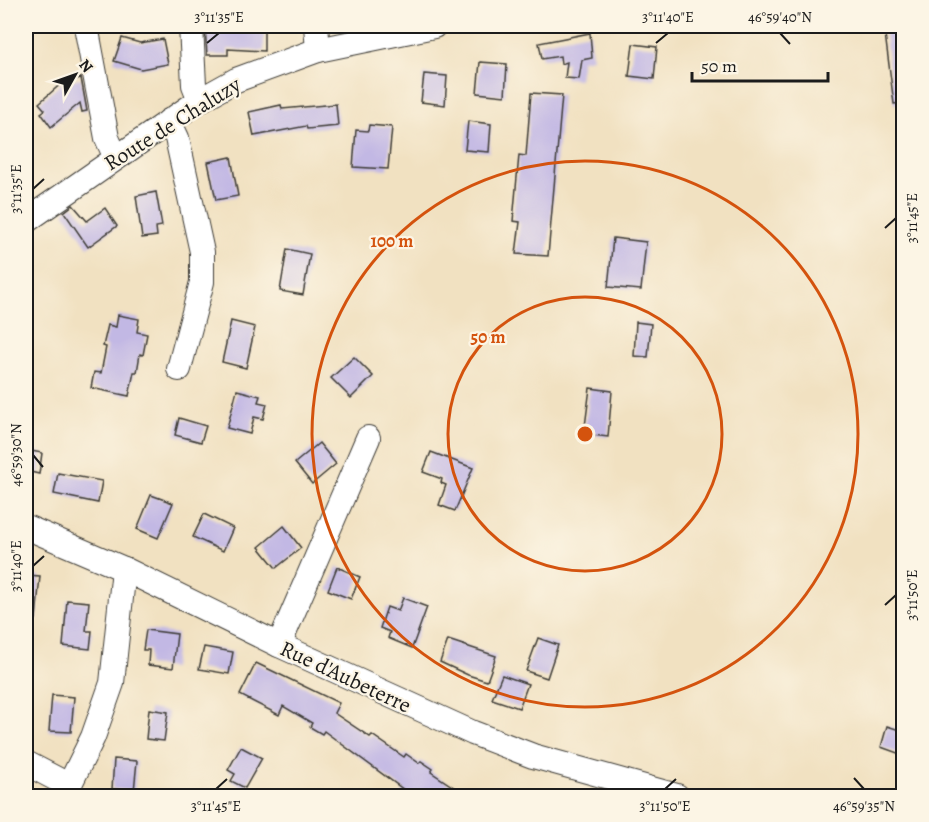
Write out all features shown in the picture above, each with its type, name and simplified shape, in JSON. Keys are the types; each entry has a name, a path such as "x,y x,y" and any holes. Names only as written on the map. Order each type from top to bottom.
{"street":[{"path":"86,26 107,138 116,158"},
{"path":"190,26 194,86 200,100"},
{"path":"316,26 318,50"},
{"name":"Route de Chaluzy","path":"26,221 170,120 236,80 318,50 434,26"},
{"path":"170,120 177,138 202,252 203,269 202,282 179,369"},
{"path":"279,645 368,438"},
{"name":"Rue d'Aubeterre","path":"26,527 124,568 279,645 483,737 533,756 677,796"},
{"path":"26,764 67,791 93,737 112,683 124,568"}],"building":[{"path":"205,26 264,27 264,51 228,49 228,55 207,55"},
{"path":"884,26 903,26 903,103 894,104"},
{"path":"590,33 592,58 582,60 579,79 565,78 567,62 561,64 560,56 542,59 539,43"},
{"path":"122,38 140,43 163,39 168,64 141,69 114,61"},
{"path":"633,44 657,47 654,79 629,76"},
{"path":"480,62 507,64 505,96 477,93"},
{"path":"424,74 447,76 445,105 421,102"},
{"path":"81,78 87,111 82,112 80,103 51,127 41,113 45,110 39,103 63,82"},
{"path":"531,93 562,95 548,256 516,254 520,222 513,221 519,155 526,156"},
{"path":"336,104 338,126 307,129 306,126 254,136 249,112 281,105 282,109"},
{"path":"468,121 491,124 489,152 465,150"},
{"path":"369,125 392,127 388,169 353,167 356,130 368,131"},
{"path":"231,157 238,196 216,200 208,162"},
{"path":"156,192 162,226 156,227 157,236 142,238 136,196"},
{"path":"73,205 87,221 105,208 117,226 88,247 64,212"},
{"path":"613,238 646,242 641,290 608,287"},
{"path":"287,249 310,254 303,295 280,291"},
{"path":"118,315 139,319 137,332 147,334 143,355 140,354 129,396 91,388 94,372 101,373 106,347 103,346 108,325 116,327"},
{"path":"231,321 255,327 246,368 222,362"},
{"path":"636,322 651,324 648,357 634,356"},
{"path":"354,357 373,376 351,398 331,378"},
{"path":"590,388 612,391 608,437 584,434"},
{"path":"237,390 260,396 258,402 267,404 263,419 254,417 250,434 227,428"},
{"path":"179,418 206,426 201,442 175,435"},
{"path":"319,443 336,464 312,484 295,463"},
{"path":"26,450 42,453 39,474 26,471"},
{"path":"431,452 473,468 455,511 439,505 446,485 441,483 442,479 423,472"},
{"path":"58,473 102,481 98,503 54,494"},
{"path":"151,495 173,503 158,538 137,529"},
{"path":"204,514 233,528 223,551 193,537"},
{"path":"284,526 301,548 276,568 259,547"},
{"path":"337,567 360,577 351,599 328,590"},
{"path":"26,575 40,576 36,619 26,618"},
{"path":"403,598 427,607 412,648 388,638 390,632 380,628 387,607 398,611"},
{"path":"67,600 89,602 86,631 92,631 90,649 63,646"},
{"path":"146,630 177,634 173,668 148,665 149,650 143,650"},
{"path":"538,638 558,645 547,678 526,671"},
{"path":"448,640 496,656 487,681 440,662"},
{"path":"204,647 233,652 229,674 199,669"},
{"path":"256,663 339,703 334,713 404,757 406,754 419,763 421,761 433,769 431,772 467,796 400,796 404,790 324,731 322,734 310,727 312,723 283,706 279,715 240,695"},
{"path":"502,675 528,684 519,708 492,699"},
{"path":"52,695 74,697 71,732 49,731"},
{"path":"149,709 168,712 164,741 146,739"},
{"path":"887,726 903,731 903,755 881,747"},
{"path":"241,747 262,758 245,788 231,781 235,774 228,770"},
{"path":"114,759 137,761 134,791 112,789"}]}
